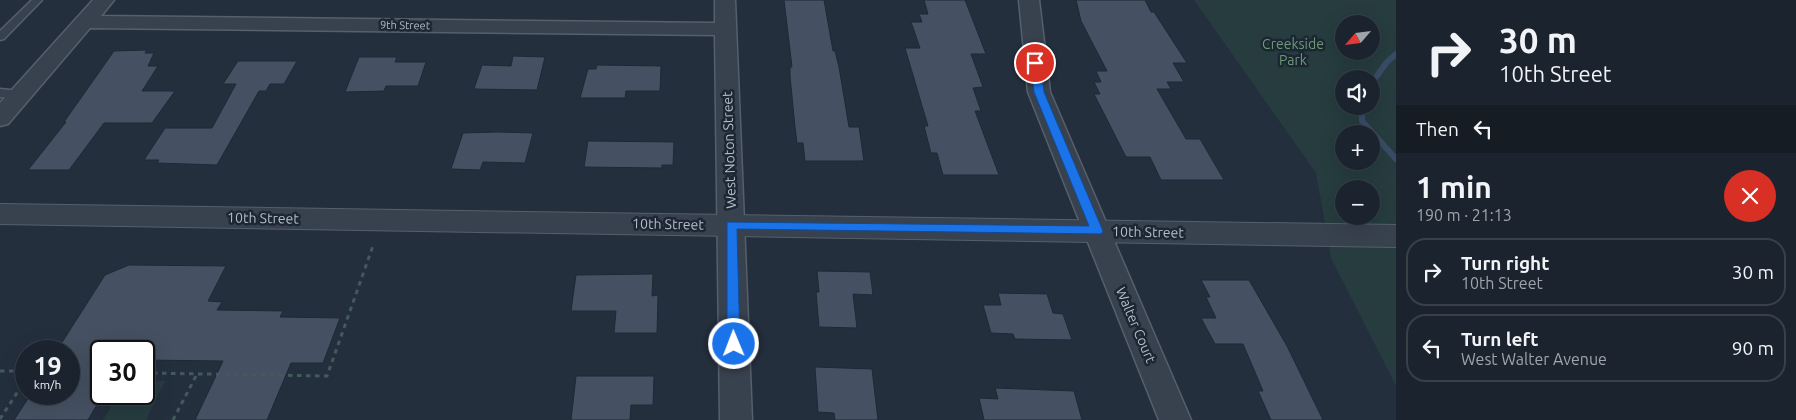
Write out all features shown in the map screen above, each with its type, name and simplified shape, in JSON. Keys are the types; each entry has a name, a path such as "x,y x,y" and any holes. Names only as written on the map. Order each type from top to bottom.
{"street":[{"path":"0,118 10,94 85,22 104,0"},
{"name":"West Noton Street","path":"725,0 736,420"},
{"name":"Walter Court","path":"1029,0 1039,92 1175,420"},
{"name":"9th Street","path":"85,22 726,29"},
{"name":"10th Street","path":"0,214 1392,236"}],"lane":[{"path":"0,37 37,0"}],"path":[{"path":"155,373 327,376 374,243"},
{"path":"0,371 15,371"},
{"path":"173,420 197,374"},
{"path":"0,420 15,396"}],"green space":[{"name":"Creekside Park","path":"1194,0 1396,0 1396,386 1331,258 1316,173"},
{"path":"155,381 165,381 155,402"},
{"path":"112,405 153,405 146,420 103,420"}],"building":[{"path":"784,0 824,0 833,51 835,51 839,67 849,127 859,127 864,161 805,161 803,143 797,143 790,76 790,67 792,67"},
{"path":"924,0 965,0 986,54 971,54 983,87 973,88 981,111 975,111 999,175 943,175 937,153 931,153 924,126 928,126 905,48 920,48 911,22 922,22 919,14 928,14"},
{"path":"1076,0 1145,0 1151,12 1154,12 1187,63 1173,63 1184,82 1167,82 1171,89 1157,89 1186,139 1200,139 1224,180 1161,180 1150,157 1126,157 1094,94 1100,94 1094,82 1101,82 1096,71 1107,71 1081,21"},
{"path":"147,50 145,53 154,53 148,66 158,66 142,91 175,91 152,123 104,123 69,170 28,170 66,122 64,122 114,51"},
{"path":"513,56 545,57 537,90 474,89 482,65 511,66"},
{"path":"359,57 397,57 395,62 426,62 418,86 386,86 384,91 345,92"},
{"path":"238,61 297,61 284,84 270,84 266,91 259,91 217,165 157,163 159,160 144,160 165,128 212,128 236,84 223,84"},
{"path":"597,65 661,66 660,91 626,91 625,98 580,98 588,69 596,69"},
{"path":"463,133 533,133 525,163 483,162 480,170 451,169"},
{"path":"588,141 674,142 673,165 662,165 662,168 584,167"},
{"path":"129,265 226,266 208,301 222,302 217,310 283,311 280,317 340,318 323,363 291,363 267,420 195,420 223,361 155,360 155,340 90,340 90,405 97,405 88,420 14,420 24,405 80,405 80,340 64,340 105,275"},
{"path":"817,271 870,272 873,295 853,294 857,328 819,327 816,292 819,292"},
{"path":"653,274 652,296 658,295 657,333 614,333 616,311 571,311 576,275"},
{"path":"1201,280 1249,280 1287,346 1323,420 1271,420 1258,391 1263,391 1243,344 1215,344 1201,318 1216,318 1206,297 1210,297"},
{"path":"998,293 1047,294 1053,313 1063,314 1072,340 1015,339 1013,334 991,333 983,305 1001,305"},
{"path":"815,367 872,369 878,420 835,420 834,413 818,412"},
{"path":"576,376 654,376 653,405 631,405 630,420 571,420"},
{"path":"995,388 1074,391 1082,420 984,420 979,398 998,399"}],"waterway":[{"path":"1380,72 1396,54"},
{"path":"1362,115 1362,121 1396,159"}],"route":[{"path":"734,344 731,225 1097,231 1039,92 1035,63"}]}
